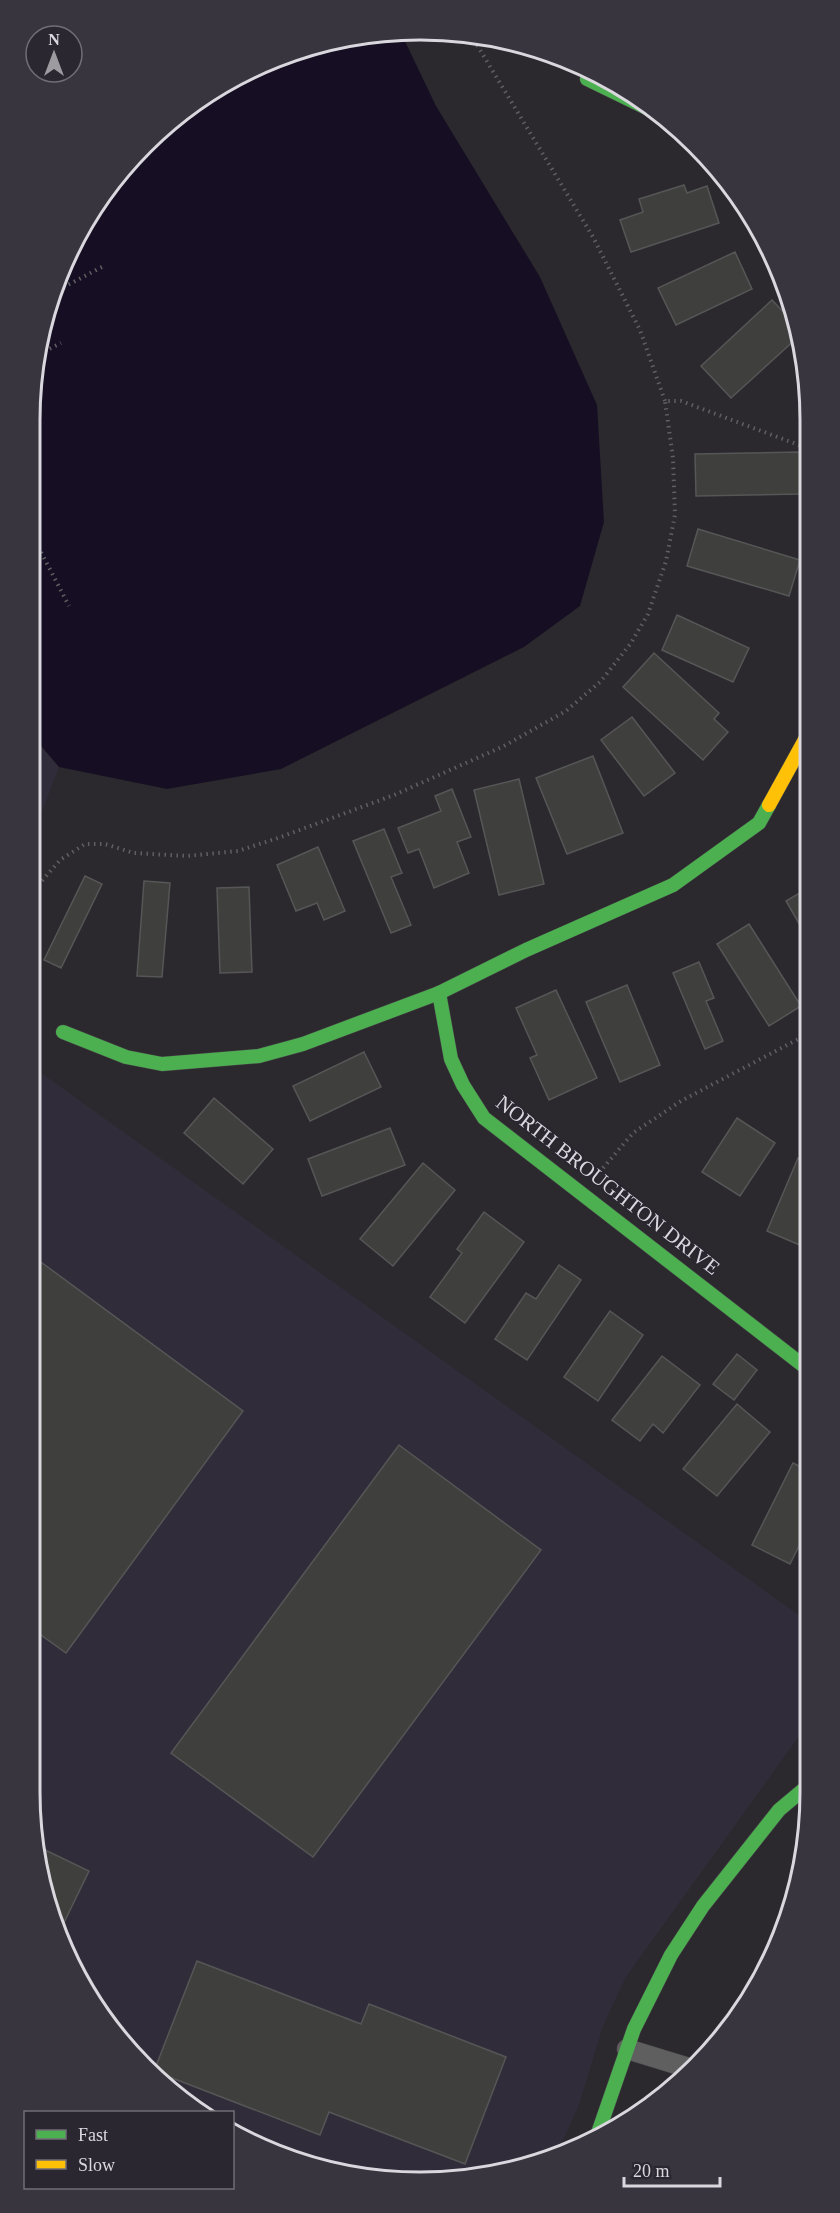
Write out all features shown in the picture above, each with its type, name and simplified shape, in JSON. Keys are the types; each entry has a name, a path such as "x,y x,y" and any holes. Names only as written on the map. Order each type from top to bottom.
{"street":[{"path":"63,1032 126,1057 162,1064 259,1056 303,1044 439,993 526,950 673,885 759,823 800,749"},
{"name":"NORTH BROUGHTON DRIVE","path":"439,993 451,1059 463,1085 484,1118 800,1364"},
{"path":"600,2127 627,2049 650,1994 671,1956 703,1906 779,1810 800,1792"}],"lane":[{"path":"627,2049 683,2066"}],"path":[{"path":"40,883 60,860 86,844 105,844 134,853 187,856 238,850 278,838 394,795 504,746 566,711 601,681 632,643 648,614 666,561 675,516 673,458 665,401 640,330 593,237 477,45"},
{"path":"65,286 104,266"},
{"path":"47,350 61,343"},
{"path":"665,401 681,401 800,445"},
{"path":"40,550 69,606"},
{"path":"580,1193 633,1134 681,1101 800,1038"}],"shaded area":[{"path":"405,41 436,106 540,277 597,405 604,522 580,606 524,647 281,769 167,789 59,767 40,745 40,420 48,346 53,322 69,275 91,230 119,189 170,135 209,104 275,69 322,53"},
{"path":"40,745 59,767 40,817"},
{"path":"40,1072 800,1616 800,1735 626,1977 603,2026 579,2105 561,2146 518,2160 445,2172 395,2172 322,2160 275,2144 252,2133 234,2124 234,2111 212,2111 189,2094 135,2043 104,2004 91,1983 69,1938 53,1891 41,1818"}],"building":[{"path":"684,185 687,193 707,186 719,223 631,252 620,220 643,212 639,199"},
{"path":"735,252 752,289 676,325 658,288"},
{"path":"772,300 784,312 791,343 731,398 701,366"},
{"path":"800,452 800,494 696,496 695,454"},
{"path":"698,529 800,560 789,596 687,566"},
{"path":"677,615 749,648 733,682 662,650"},
{"path":"654,653 719,713 714,719 728,732 703,760 623,687"},
{"path":"632,717 675,773 644,796 601,740"},
{"path":"593,756 623,833 567,854 536,778"},
{"path":"519,779 544,884 499,895 474,790"},
{"path":"452,789 471,837 457,842 469,873 434,888 419,849 408,853 398,828 441,811 435,796"},
{"path":"384,829 402,873 391,877 411,925 391,933 353,841"},
{"path":"318,847 345,911 324,920 317,903 296,911 277,865"},
{"path":"85,876 102,884 61,968 44,960"},
{"path":"144,881 170,883 162,977 137,976"},
{"path":"249,887 252,972 220,973 217,888"},
{"path":"800,893 800,925 786,901"},
{"path":"749,924 800,1007 769,1026 717,944"},
{"path":"699,962 714,998 706,1001 723,1041 705,1049 673,973"},
{"path":"627,985 660,1065 620,1082 586,1002"},
{"path":"556,990 597,1078 549,1100 530,1058 537,1055 516,1008"},
{"path":"364,1052 381,1087 310,1121 293,1086"},
{"path":"214,1098 273,1149 243,1184 184,1133"},
{"path":"737,1118 775,1143 740,1196 702,1172"},
{"path":"390,1128 405,1165 322,1196 308,1159"},
{"path":"798,1158 800,1159 800,1245 767,1231"},
{"path":"423,1163 455,1190 393,1266 360,1239"},
{"path":"484,1212 524,1242 465,1323 430,1297 462,1253 457,1249"},
{"path":"40,1261 243,1411 66,1653 40,1634"},
{"path":"559,1265 581,1280 527,1360 495,1339 526,1293 536,1299"},
{"path":"610,1311 643,1335 598,1401 564,1377"},
{"path":"737,1354 757,1370 734,1400 713,1384"},
{"path":"662,1356 700,1385 663,1433 653,1424 640,1441 612,1420"},
{"path":"737,1404 770,1432 717,1496 683,1469"},
{"path":"399,1445 541,1550 313,1857 171,1753"},
{"path":"793,1463 800,1466 800,1544 790,1564 752,1545"},
{"path":"45,1850 89,1871 64,1923 53,1891"},
{"path":"197,1961 361,2024 369,2004 506,2057 465,2164 329,2112 320,2135 169,2077 156,2065"}],"traffic: fast":[{"path":"63,1032 126,1057 162,1064 259,1056 303,1044 439,993 526,950 673,885 759,823 769,805"},
{"path":"439,993 451,1059 463,1085 484,1118 800,1363"},
{"path":"600,2127 634,2029 671,1955 703,1906 779,1810 800,1792"}],"traffic: slow":[{"path":"769,805 800,749"}]}
